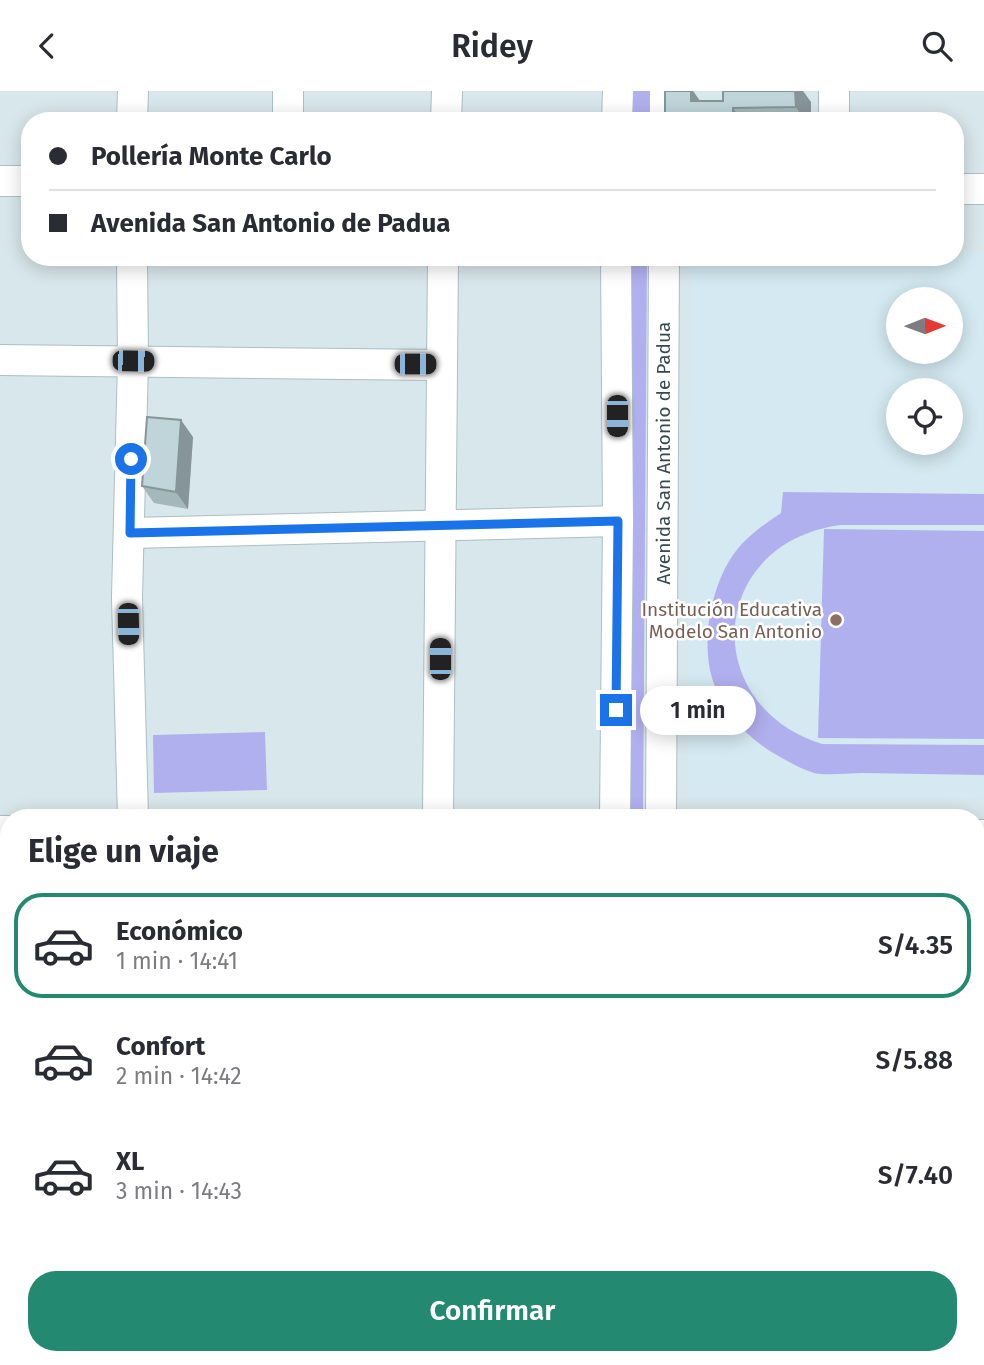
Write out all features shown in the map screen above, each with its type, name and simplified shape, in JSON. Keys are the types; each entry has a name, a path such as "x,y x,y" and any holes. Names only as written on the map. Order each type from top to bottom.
{"street":[{"path":"132,112 133,91"},
{"path":"288,91 288,112"},
{"path":"446,112 447,91"},
{"path":"617,112 618,91"},
{"path":"665,91 665,112"},
{"path":"834,91 834,112"},
{"path":"0,181 21,181"},
{"path":"964,188 984,189"},
{"path":"132,266 133,361 127,597 133,809"},
{"path":"438,809 443,266"},
{"path":"615,809 618,521 616,266"},
{"name":"Avenida San Antonio de Padua","path":"661,809 664,266"},
{"path":"0,360 441,365"},
{"path":"130,533 618,521"}],"shaded area":[{"path":"0,91 984,91 984,809 0,809"},
{"path":"632,91 649,91 649,112 632,112"},
{"name":"Institución Educativa Modelo San Antonio","path":"964,253 984,253 984,798 687,798 690,266 964,266"},
{"path":"631,266 647,266 643,809 626,809"},
{"path":"783,492 984,494 984,525 840,525 796,538 764,561 744,592 735,626 738,662 754,695 782,724 822,744 984,745 984,775 814,773 794,765 755,740 729,712 716,690 709,663 708,631 714,598 733,555 755,532 781,513"},
{"path":"824,529 984,531 984,739 818,738"},
{"path":"265,732 267,790 154,793 153,735"}],"building":[{"path":"665,91 691,91 691,101 723,101 723,91 795,91 796,107 733,108 733,112 665,112"},
{"path":"147,417 181,420 176,492 142,486"}],"place":[{"name":"Institución Educativa Modelo San Antonio","path":"836,620"}],"route":[{"path":"131,459 130,533 618,521 616,710"}]}
